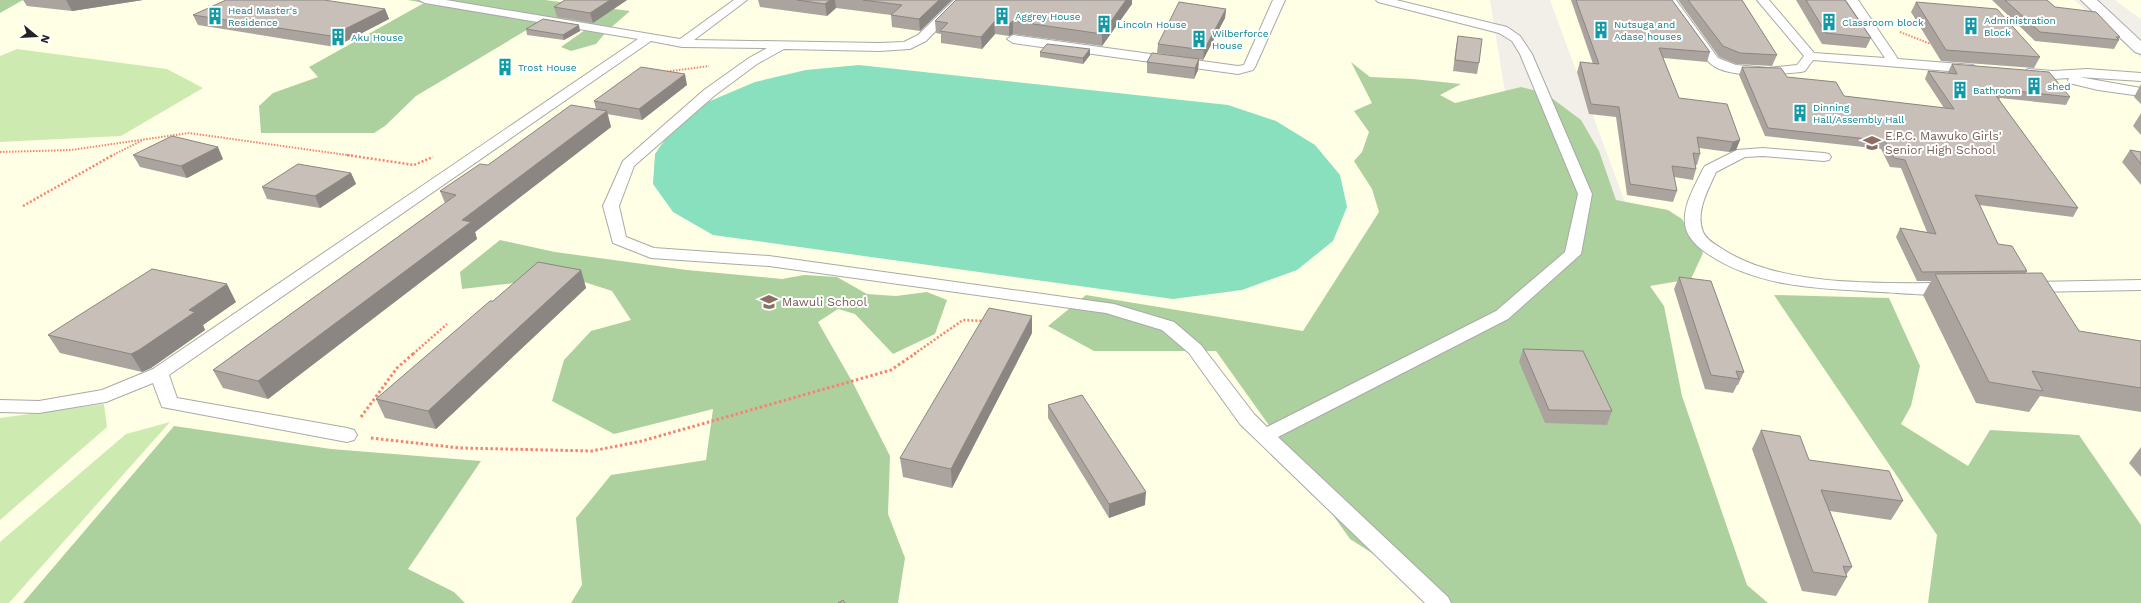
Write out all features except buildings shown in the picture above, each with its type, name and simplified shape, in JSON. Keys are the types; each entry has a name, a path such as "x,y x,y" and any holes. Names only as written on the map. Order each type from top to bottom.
{"street":[{"path":"2088,0 2141,49"}],"lane":[{"path":"425,0 682,43 879,47 906,46 922,38 960,0"},
{"path":"682,43 741,0"},
{"path":"1013,39 1238,70 1249,67 1279,0"},
{"path":"1265,436 1502,314 1573,254 1585,194 1526,54 1516,39 1503,30 1382,0"},
{"path":"1670,0 1714,61 1734,68 1768,72 1801,68 1810,56"},
{"path":"1763,0 1810,56 1989,70"},
{"path":"1852,0 1894,62"},
{"path":"0,406 39,407 106,396 159,373 649,37"},
{"path":"780,46 753,61 709,93 628,164 611,206 619,240 651,253 769,261 1108,308 1168,326 1195,349 1247,418 1440,603"},
{"path":"2013,72 2053,75 2098,86 2141,92"},
{"path":"2053,75 2086,72 2141,77"},
{"path":"1824,157 1763,152 1742,153 1710,169 1693,208 1695,232 1704,244 1729,261 1771,276 1822,284 1899,288 1969,288"},
{"path":"2016,287 2141,285"},
{"path":"159,373 169,403 347,435"}],"path":[{"path":"1864,18 1933,44"},
{"path":"659,73 753,61"},
{"path":"0,152 71,150 149,137 189,133 414,165 435,156"},
{"path":"23,206 88,169 149,137"},
{"path":"347,435 460,448 592,451 642,441 891,370 964,320 985,321"},
{"path":"347,435 398,368 447,324"}],"shaded area":[{"name":"Mawuli School","path":"0,0 1490,0 1588,603 0,603"},
{"path":"1550,0 2074,0 2141,58 2141,603 1734,603 1635,229"},
{"path":"2115,0 2141,0 2141,19 2131,12"}],"green space":[{"path":"0,0 23,0 0,13"},
{"path":"408,0 545,0 630,11 607,31 596,44 571,51 561,47 585,30 540,22 416,96 385,126 374,133 261,133 259,106 273,93 318,77 309,67 424,3"},
{"path":"17,49 167,69 203,88 121,136 0,142 0,56"},
{"path":"1351,62 1370,77 1413,79 1461,84 1440,95 1455,103 1521,87 1545,93 1581,120 1599,151 1616,200 1668,210 1682,219 1703,253 1691,279 1650,286 1664,306 1682,396 1747,585 1768,603 1450,603 1350,539 1216,351 1094,351 1048,326 1086,295 1303,331 1379,212 1372,189 1354,161 1362,152 1369,132 1354,111 1372,103"},
{"path":"859,65 1228,105 1276,121 1315,145 1340,175 1347,207 1333,241 1297,270 1242,290 1173,299 713,235 673,212 653,184 655,154 675,125 710,101 755,82 806,70"},
{"path":"500,240 555,252 687,270 782,279 804,275 837,277 867,294 896,296 927,292 947,300 935,334 893,354 855,314 838,309 818,322 853,383 890,456 888,514 905,558 898,603 571,603 582,585 576,518 611,475 706,460 713,409 614,434 552,401 564,360 591,331 631,320 612,291 569,277 462,289 460,272"},
{"path":"1774,295 1889,298 1920,366 1911,406 1901,424 1968,466 1990,430 2079,435 2141,525 2141,603 1928,603 1937,535"},
{"path":"104,404 107,427 0,520 0,418"},
{"path":"170,422 9,603 0,603 0,542 126,434"},
{"path":"174,426 331,449 481,461 408,569 454,592 465,603 23,603"}],"place":[{"name":"Head Master's Residence","path":"215,16"},
{"name":"Aggrey House","path":"1002,16"},
{"name":"Classroom block","path":"1829,22"},
{"name":"Lincoln House","path":"1104,24"},
{"name":"Administration Block","path":"1971,26"},
{"name":"Nutsuga and Adase houses","path":"1601,30"},
{"name":"Aku House","path":"338,37"},
{"name":"Wilberforce House","path":"1199,39"},
{"name":"Trost House","path":"505,67"},
{"name":"shed","path":"2034,86"},
{"name":"Bathroom","path":"1960,90"},
{"name":"Dinning Hall/Assembly Hall","path":"1800,113"},
{"name":"E.P.C. Mawuko Girls' Senior High School","path":"1872,143"},
{"name":"Mawuli School","path":"769,302"}]}
